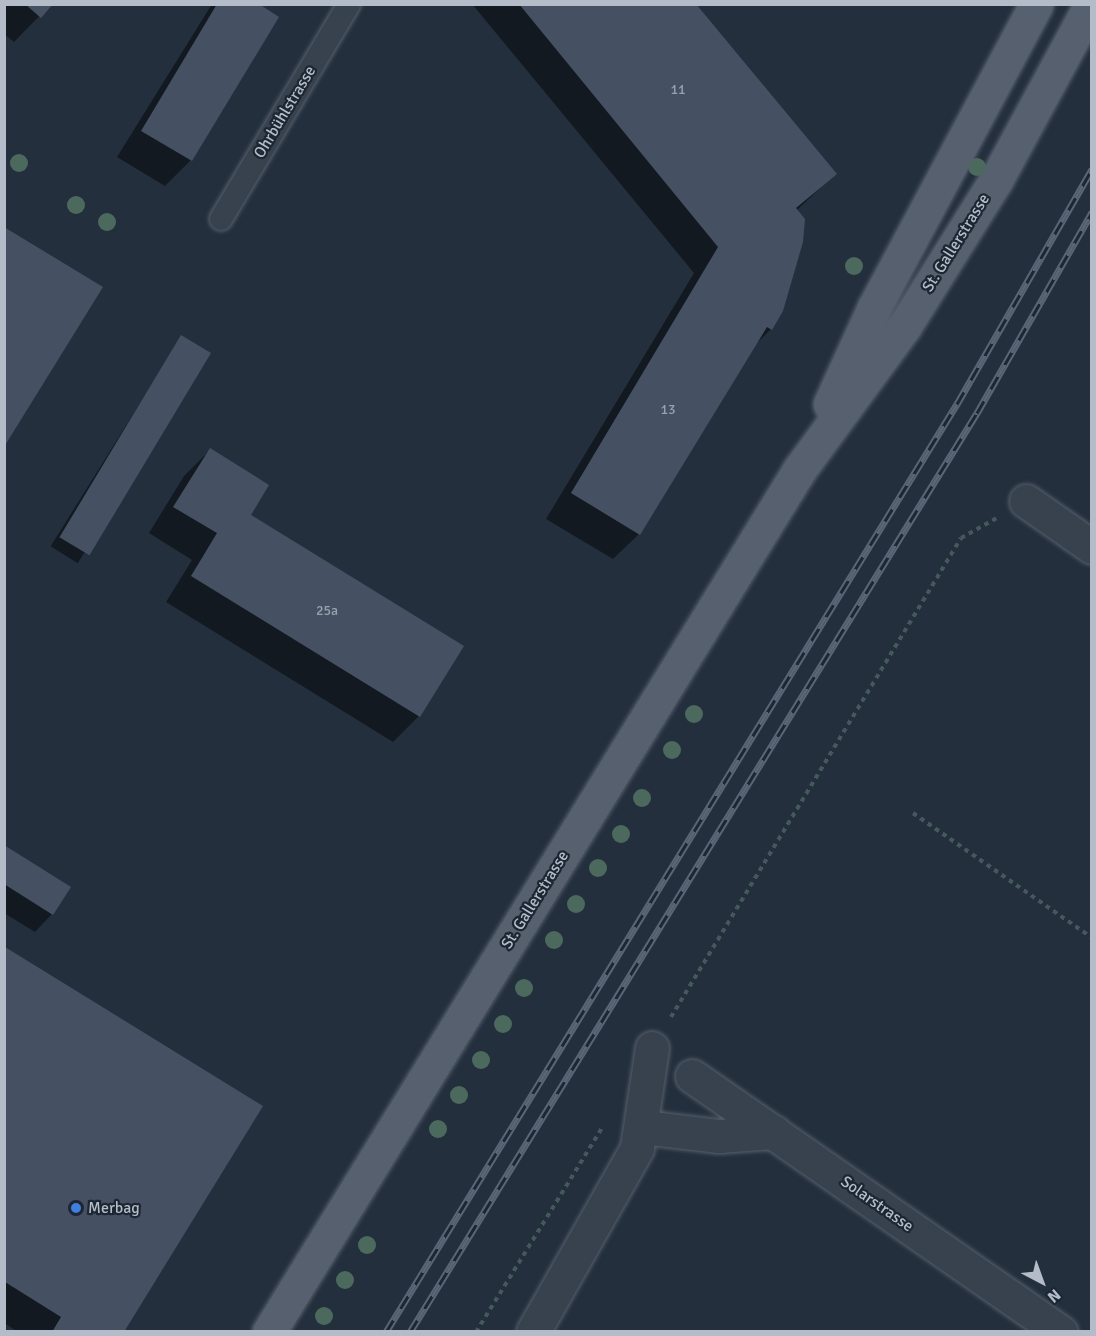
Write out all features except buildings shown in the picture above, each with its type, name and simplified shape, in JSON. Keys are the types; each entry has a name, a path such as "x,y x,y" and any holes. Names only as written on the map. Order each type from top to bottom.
{"main road":[{"name":"St. Gallerstrasse","path":"800,469 874,308 1036,4"},
{"name":"St. Gallerstrasse","path":"269,1332 800,469 904,327 996,180 1091,4"}],"street":[{"path":"1026,501 1092,547"},
{"path":"533,1332 638,1148 643,1127 652,1048"},
{"name":"Solarstrasse","path":"692,1076 1061,1332"},
{"path":"643,1127 719,1136 774,1132"}],"lane":[{"name":"Ohrbühlstrasse","path":"221,219 350,4"}],"path":[{"path":"652,1048 961,538"},
{"path":"913,813 1092,938"},
{"path":"476,1332 608,1119"}],"railway":[{"path":"386,1332 957,404 1092,169"},
{"path":"410,1332 977,413 1092,212"}],"place":[{"name":"Merbag","path":"76,1208"}]}
